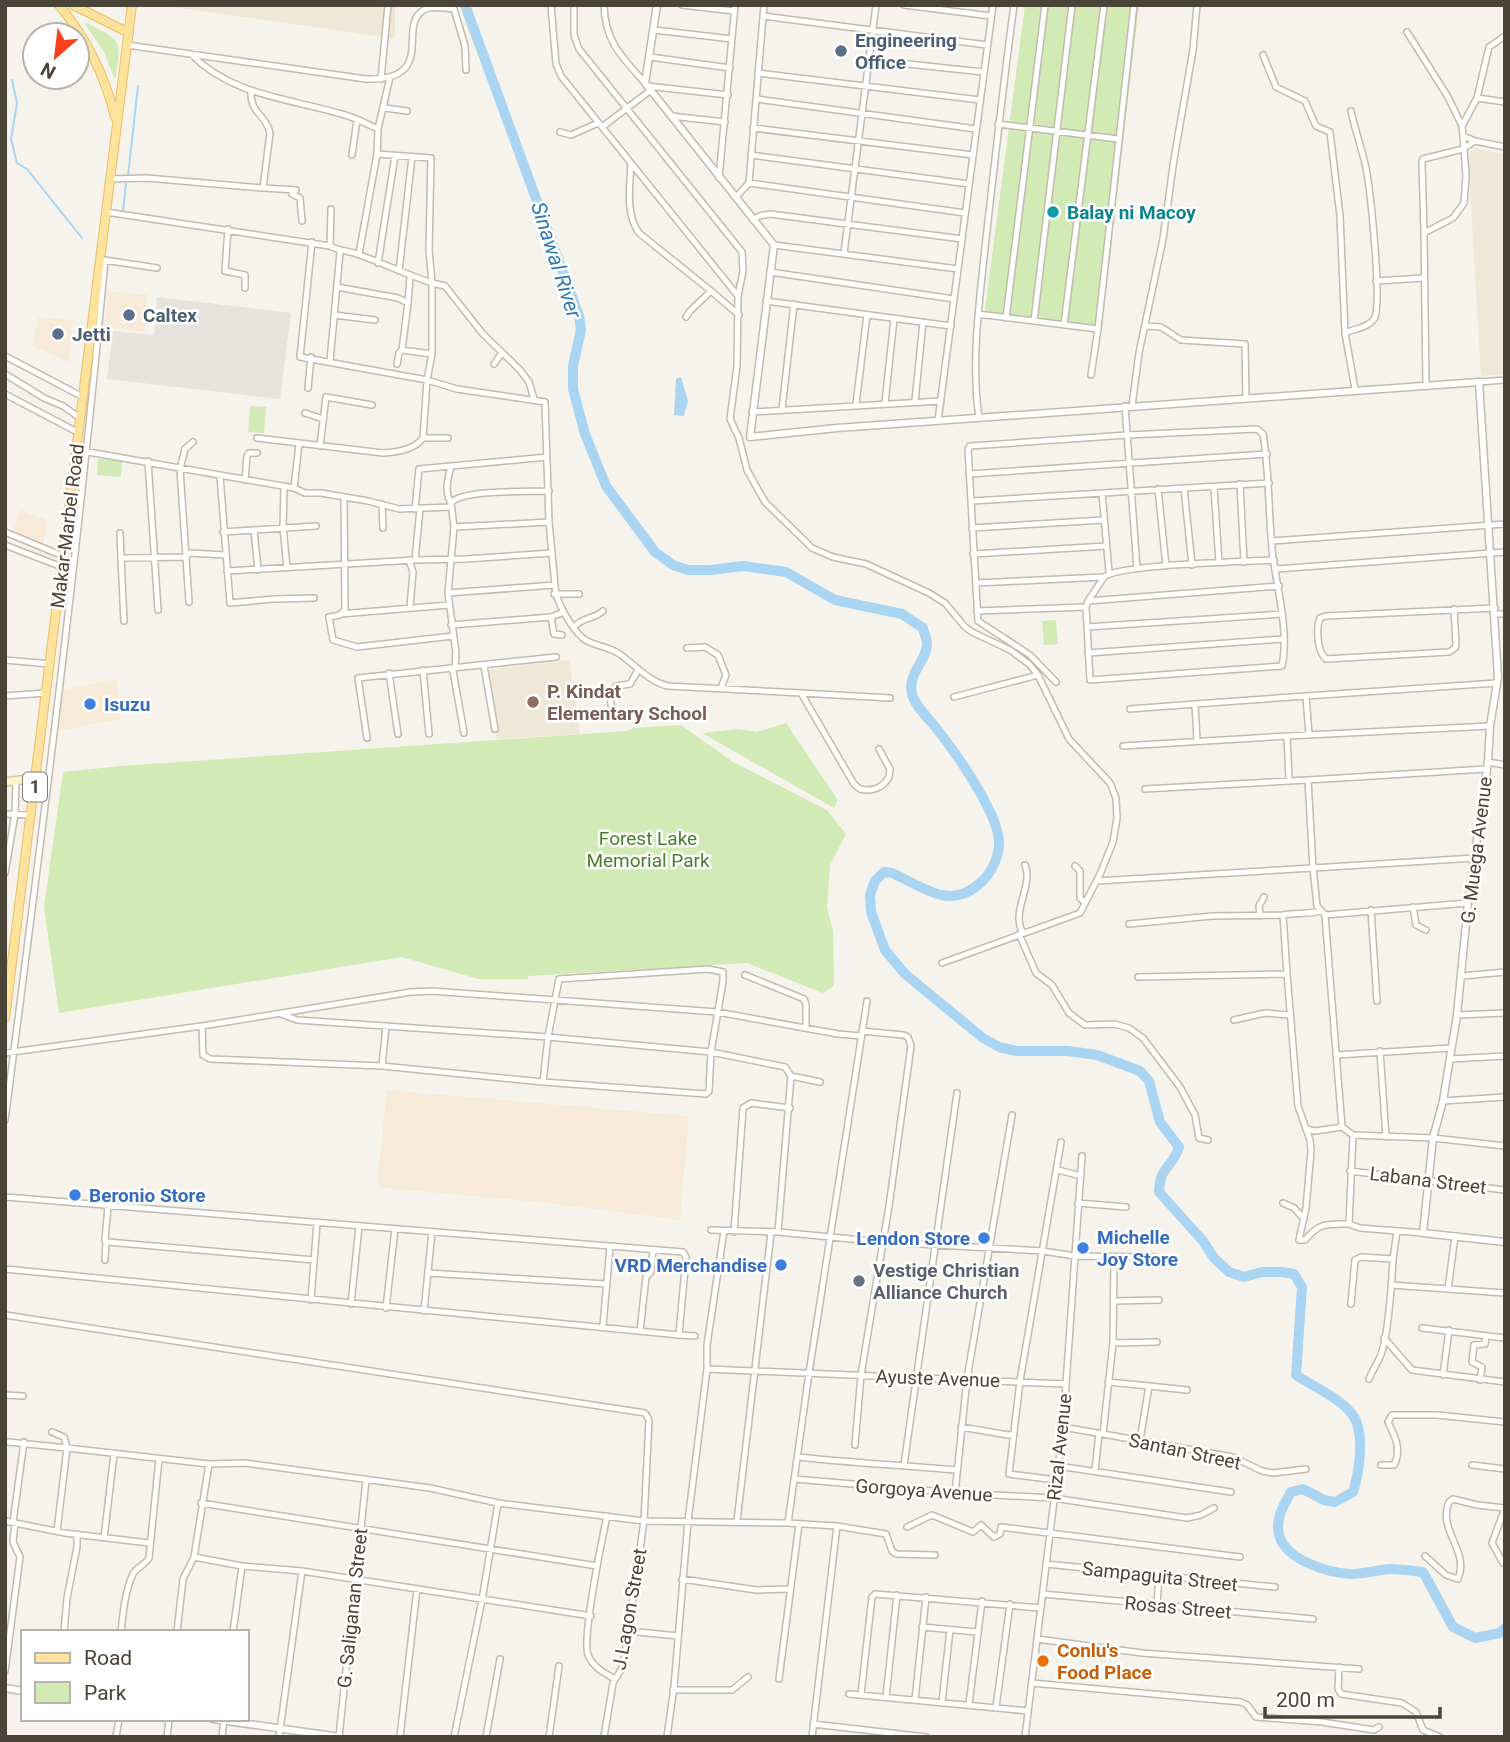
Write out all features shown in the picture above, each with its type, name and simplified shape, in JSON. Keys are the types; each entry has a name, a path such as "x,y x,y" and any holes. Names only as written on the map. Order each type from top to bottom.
{"main road":[{"path":"59,5 96,62 117,124"},
{"path":"73,5 129,33"},
{"name":"Makar-Marbel Road","path":"5,1018 103,260 106,212 132,5"},
{"path":"5,782 36,778"}],"street":[{"path":"381,79 388,5"},
{"path":"551,5 558,70 738,296"},
{"path":"574,5 575,42 742,252 737,366 730,419 739,438 742,456 759,494 805,544 822,554 873,567 929,593 944,603 965,626 1010,650 1029,664 1038,675 1064,732 1103,774 1114,790 1117,818 1113,842 1097,881 1078,915 942,963"},
{"path":"604,5 608,36 617,51 774,245 958,269"},
{"path":"560,132 570,135 600,125 628,108 648,86 657,5"},
{"path":"681,5 735,8 719,178"},
{"path":"736,197 749,183 764,5"},
{"path":"844,253 876,5"},
{"path":"904,5 991,16"},
{"path":"938,421 993,5"},
{"path":"979,418 974,385 978,314 998,124 1014,5"},
{"path":"1006,318 1045,5"},
{"path":"1034,321 1072,5"},
{"path":"1064,325 1104,5"},
{"path":"1091,375 1134,5"},
{"path":"1137,568 1126,435 1128,406 1163,239 1193,50 1197,5"},
{"path":"127,45 381,79 401,71 413,54 415,20 421,12 430,8 454,9 465,46 466,70"},
{"path":"763,16 987,45"},
{"path":"654,30 732,40"},
{"path":"1407,32 1448,97 1462,125 1463,136 1466,194 1461,209 1452,218 1424,233"},
{"path":"1462,125 1477,98 1489,47 1505,36"},
{"path":"191,54 211,72 251,92 337,112 379,129"},
{"path":"1263,55 1276,87 1305,101 1312,121 1321,129 1331,132 1340,216 1345,333 1355,389"},
{"path":"650,58 730,68"},
{"path":"870,60 984,72"},
{"path":"758,73 980,100"},
{"path":"359,254 390,77"},
{"path":"648,86 728,95"},
{"path":"251,92 254,109 269,126 270,133 263,188"},
{"path":"1477,98 1505,102"},
{"path":"757,99 976,129"},
{"path":"384,108 407,111"},
{"path":"1345,333 1370,323 1376,316 1371,201 1367,170 1351,111"},
{"path":"671,117 725,122"},
{"path":"352,155 356,120"},
{"path":"998,124 1118,139"},
{"path":"753,128 973,155"},
{"path":"1463,136 1505,148"},
{"path":"1426,385 1422,162 1426,157 1463,149 1475,141"},
{"path":"257,438 390,452 408,448 421,442 423,438 427,380 432,354 429,250 432,159 377,154"},
{"path":"751,155 969,184"},
{"path":"378,263 395,156"},
{"path":"399,271 412,157"},
{"path":"631,162 630,202 633,224 639,233 739,315"},
{"path":"110,179 147,178 296,190 292,194 300,198 302,222"},
{"path":"749,183 965,213"},
{"path":"330,246 331,209"},
{"path":"106,212 312,242 359,254 410,276 445,286 501,354 524,376 534,399"},
{"path":"753,220 769,214 962,239"},
{"path":"228,229 225,271 245,275 245,288"},
{"path":"312,242 300,357 427,380 457,389 545,402 554,594 584,639 615,651 652,681 668,686 890,698"},
{"path":"750,437 774,245"},
{"path":"330,361 340,251"},
{"path":"5,1120 41,851 88,451 103,260 157,268"},
{"path":"770,272 954,299"},
{"path":"397,364 402,350 410,276"},
{"path":"1376,281 1424,278"},
{"path":"337,287 398,298 408,303"},
{"path":"686,317 711,291"},
{"path":"766,301 951,326"},
{"path":"782,409 794,304"},
{"path":"978,314 1098,329"},
{"path":"334,315 375,320"},
{"path":"856,404 867,315"},
{"path":"885,403 894,319"},
{"path":"915,401 923,323"},
{"path":"1145,326 1161,327 1181,340 1245,344 1246,399"},
{"path":"402,350 432,354"},
{"path":"494,364 501,354"},
{"path":"5,356 84,397"},
{"path":"308,388 311,357"},
{"path":"5,374 44,398 63,406 81,421"},
{"path":"739,438 1128,406 1505,380"},
{"name":"G. Muega Avenue","path":"1423,1233 1433,1138 1443,1101 1457,1015 1468,903 1497,683 1495,611 1479,382"},
{"path":"5,394 79,433"},
{"path":"320,446 326,397 372,405"},
{"path":"752,412 940,401"},
{"path":"305,412 323,419"},
{"path":"1056,682 1030,655 978,621 968,449 972,445 1257,429 1263,434 1267,454 1284,663 1281,667 1093,681 1089,679 1087,604 1107,575 1102,493"},
{"path":"423,438 448,438"},
{"path":"189,602 180,469 184,451 193,442"},
{"path":"294,488 299,443"},
{"path":"77,450 399,509 451,505"},
{"path":"245,480 247,456 249,453 257,453"},
{"path":"969,474 1267,454"},
{"path":"410,607 419,469 547,457"},
{"path":"148,461 158,610"},
{"path":"451,466 447,482 454,527 448,593 456,653 455,667"},
{"path":"220,476 230,603 314,598"},
{"path":"972,501 1269,483"},
{"path":"1240,484 1244,562"},
{"path":"284,487 287,568"},
{"path":"1184,488 1192,565"},
{"path":"1214,488 1219,562"},
{"path":"1158,489 1166,566"},
{"path":"451,505 455,498 464,495 549,491"},
{"path":"340,615 345,609 344,497"},
{"path":"382,504 383,528"},
{"path":"972,528 1104,520"},
{"path":"454,527 549,522"},
{"path":"1272,541 1489,523 1505,524"},
{"path":"223,532 316,526"},
{"path":"254,530 258,570"},
{"path":"5,532 63,556"},
{"path":"120,533 124,621"},
{"path":"5,545 62,567"},
{"path":"973,554 1106,546"},
{"path":"227,571 452,560 551,552"},
{"path":"1276,569 1505,552"},
{"path":"121,558 186,557 189,553 226,555"},
{"path":"976,583 1107,575 1137,568 1274,560"},
{"path":"448,593 555,585"},
{"path":"977,611 1279,586"},
{"path":"554,594 579,594"},
{"path":"449,605 329,617 333,640 344,641 357,647 453,636"},
{"path":"1454,609 1456,645 1449,652 1326,659 1321,654 1318,623 1322,617 1454,609 1505,614"},
{"path":"574,627 582,618 597,616 603,611"},
{"path":"451,625 551,617 564,612"},
{"path":"1087,627 1282,614"},
{"path":"551,617 554,634 562,635"},
{"path":"1088,653 1283,639"},
{"path":"687,648 705,648 717,653 726,675 721,688"},
{"path":"368,738 358,678 556,657"},
{"path":"5,660 50,664"},
{"path":"484,666 495,729"},
{"path":"448,668 453,671 464,733"},
{"path":"423,670 429,734"},
{"path":"613,714 611,692 616,686 630,684 638,670"},
{"path":"389,673 398,734"},
{"path":"954,698 1038,675"},
{"path":"1130,709 1497,683"},
{"path":"5,696 46,693"},
{"path":"801,693 853,784 860,789 874,789 889,777 890,769 879,749"},
{"path":"1306,696 1309,736"},
{"path":"1195,704 1197,740"},
{"path":"1123,746 1490,726"},
{"path":"1287,736 1289,780"},
{"path":"1145,789 1505,765"},
{"path":"5,873 15,814 16,780"},
{"path":"1308,780 1315,900 1322,913 1342,1127 1353,1135 1433,1138 1505,1146"},
{"path":"5,814 31,816"},
{"path":"1097,881 1475,858"},
{"path":"1025,864 1028,875 1017,920 1036,973 1052,985 1069,1013 1087,1026 1114,1024 1129,1028 1143,1038 1180,1087 1195,1115 1199,1138 1208,1140"},
{"path":"1075,866 1080,871 1080,898 1085,903"},
{"path":"1260,916 1259,906 1264,897"},
{"path":"1129,924 1212,916 1310,914 1468,903"},
{"path":"1413,907 1416,925 1426,930"},
{"path":"1371,910 1377,1001"},
{"path":"1283,915 1297,1106 1311,1144 1304,1219 1299,1237 1301,1241 1325,1224 1349,1224 1360,1228 1505,1242"},
{"path":"202,1026 202,1050 206,1058 382,1066 543,1082 706,1094 709,1091 710,1052 724,975 721,970 558,980 543,1082"},
{"path":"1462,976 1505,972"},
{"path":"1138,977 1287,974"},
{"path":"745,975 804,999 806,1027"},
{"path":"5,1053 202,1026 422,991 718,1012 806,1027 908,1037 911,1046 862,1375 855,1445"},
{"path":"788,1522 867,1001"},
{"path":"1234,1020 1265,1013 1289,1015"},
{"path":"1457,1015 1505,1013"},
{"path":"281,1014 297,1020 548,1037 710,1052 780,1065 789,1070 792,1076 790,1108 737,1521"},
{"path":"382,1066 386,1026"},
{"path":"1336,1055 1451,1048"},
{"path":"1380,1051 1386,1137"},
{"path":"1450,1059 1505,1056"},
{"path":"792,1076 820,1082"},
{"path":"904,1465 957,1093"},
{"path":"1443,1101 1505,1097"},
{"path":"734,1232 743,1108 754,1103 790,1108"},
{"path":"955,1493 967,1379 1012,1115"},
{"path":"1306,1129 1315,1131 1342,1127"},
{"path":"1349,1224 1353,1135"},
{"path":"1056,1480 1009,1474 1020,1381 1061,1142"},
{"name":"Rizal Avenue","path":"1025,1737 1063,1427 1082,1156"},
{"path":"1058,1170 1081,1176"},
{"name":"Labana Street","path":"1350,1171 1505,1189"},
{"path":"5,1197 685,1254 679,1335"},
{"path":"1078,1203 1126,1207"},
{"path":"1283,1203 1294,1208 1304,1219"},
{"path":"105,1260 108,1206"},
{"path":"311,1300 317,1223"},
{"path":"351,1304 359,1226"},
{"path":"386,1308 395,1229"},
{"path":"711,1230 1043,1251 1075,1256 1156,1256"},
{"path":"667,1737 688,1521 707,1368 708,1335 724,1231"},
{"path":"1369,1379 1379,1360 1384,1338 1396,1231"},
{"path":"424,1311 432,1232"},
{"path":"1448,1289 1455,1236"},
{"path":"106,1241 314,1260"},
{"path":"603,1326 610,1247"},
{"path":"640,1331 646,1277 651,1272 653,1250"},
{"path":"1095,1471 1113,1343 1114,1257"},
{"path":"1351,1304 1357,1258 1393,1259"},
{"path":"5,1269 549,1324 603,1326 695,1336"},
{"path":"428,1273 606,1284"},
{"path":"1391,1285 1505,1293"},
{"path":"1114,1301 1159,1300"},
{"name":"J.Lagon Street","path":"5,1315 645,1413 649,1420 644,1521 622,1668 615,1679 604,1737"},
{"path":"1422,1328 1505,1338"},
{"path":"1443,1376 1449,1330"},
{"path":"1480,1380 1482,1367 1472,1362 1474,1345 1485,1344 1486,1336"},
{"path":"1384,1338 1409,1368 1443,1376 1505,1381"},
{"path":"1113,1343 1157,1342"},
{"name":"Ayuste Avenue","path":"707,1368 1066,1384"},
{"path":"1108,1382 1187,1390"},
{"path":"1140,1440 1149,1386"},
{"path":"5,1395 23,1396"},
{"path":"1381,1465 1396,1463 1398,1444 1388,1420 1392,1415 1437,1415 1505,1422"},
{"path":"961,1427 1014,1434"},
{"name":"Santan Street","path":"1063,1427 1233,1457 1273,1474 1306,1469"},
{"path":"52,1432 64,1437 67,1448 57,1531"},
{"path":"8,1442 208,1464 245,1463 430,1488 498,1503 644,1521 788,1522 837,1526 886,1534 892,1551 896,1554 935,1555"},
{"path":"5,1671 20,1557 13,1542 24,1443"},
{"path":"104,1538 114,1454"},
{"path":"798,1457 852,1464 956,1470"},
{"path":"121,1630 128,1587 136,1570 148,1561 159,1459"},
{"path":"177,1630 183,1578 194,1557 208,1464"},
{"path":"1472,1465 1505,1469"},
{"path":"1058,1466 1231,1492"},
{"name":"Gorgoya Avenue","path":"795,1479 1053,1499 1187,1518 1201,1515 1213,1508"},
{"name":"G. Saliganan Street","path":"339,1737 366,1480"},
{"path":"1425,1556 1446,1575 1458,1579 1461,1573 1460,1558 1445,1518 1449,1502 1453,1499 1505,1508 1492,1543 1503,1563"},
{"path":"201,1503 597,1566"},
{"path":"454,1737 482,1600 498,1503"},
{"path":"907,1527 932,1515 973,1532 981,1525 994,1537 1000,1534 1001,1527 1240,1557"},
{"path":"607,1516 597,1566 587,1650 595,1666 615,1679"},
{"path":"5,1521 104,1538 149,1542"},
{"path":"779,1679 799,1524"},
{"path":"812,1737 837,1526"},
{"path":"64,1630 67,1598 78,1547 77,1534"},
{"path":"194,1557 591,1616"},
{"name":"Sampaguita Street","path":"1046,1564 1275,1587"},
{"path":"233,1630 242,1566"},
{"path":"280,1733 302,1571"},
{"path":"1157,1605 1159,1576"},
{"path":"682,1579 756,1590 790,1589"},
{"path":"400,1737 417,1589"},
{"path":"861,1694 872,1597 875,1594 1041,1608"},
{"name":"Rosas Street","path":"1043,1594 1313,1619"},
{"path":"886,1697 897,1595"},
{"path":"915,1700 926,1597"},
{"path":"969,1704 982,1601"},
{"path":"996,1707 1010,1604"},
{"path":"922,1627 977,1632"},
{"path":"942,1702 950,1630"},
{"path":"628,1631 678,1636"},
{"path":"1037,1639 1142,1653 1359,1669"},
{"path":"486,1737 500,1659"},
{"path":"549,1737 559,1665"},
{"path":"1339,1667 1338,1689 1341,1694 1402,1703 1416,1712 1423,1730 1440,1737"},
{"path":"673,1690 732,1690 748,1677"},
{"path":"1032,1683 1241,1702 1247,1705 1256,1717 1322,1722 1374,1730 1379,1727"},
{"path":"849,1694 1028,1711"},
{"path":"228,1721 280,1733 339,1737"},
{"path":"813,1724 855,1733 926,1737"}],"shaded area":[{"path":"159,5 395,5 395,39 315,27"},
{"path":"1475,148 1505,154 1505,374 1481,376 1468,155"},
{"path":"108,291 148,295 144,332 104,327"},
{"path":"157,297 291,313 280,399 107,379 113,331 154,335"},
{"path":"39,317 73,320 68,362 32,346"},
{"path":"21,510 47,520 43,546 12,534"},
{"name":"P. Kindat Elementary School","path":"569,660 580,734 497,739 485,670"},
{"name":"Isuzu","path":"116,679 120,719 58,731 63,690"},
{"path":"387,1090 689,1116 680,1220 538,1202 377,1187"}],"green space":[{"path":"1025,5 1139,5 1101,333 984,317"},
{"path":"91,25 116,42 116,77 91,33"},
{"path":"250,406 266,407 264,433 248,432"},
{"path":"98,459 122,460 121,477 97,475"},
{"path":"1056,620 1058,644 1044,645 1042,621"},
{"path":"786,723 838,800 834,808 702,733 739,729 757,732"},
{"name":"Forest Lake Memorial Park","path":"681,725 733,762 827,810 846,834 830,865 827,908 833,931 834,986 823,993 747,963 529,976 527,979 478,979 402,957 59,1013 44,907 63,772"}],"water":[{"path":"681,377 688,401 684,416 674,415 676,379"}],"waterway":[{"name":"Sinawal River","path":"465,5 579,316 581,330 573,366 573,389 585,434 606,486 655,552 673,565 688,570 743,566 786,572 835,600 902,614 923,628 926,650 912,680 912,694 919,708 945,739 976,785 993,818 999,845 988,875 962,894 941,895 884,872 875,881 870,895 871,912 885,950 905,974 983,1038 999,1047 1017,1051 1068,1051 1097,1055 1140,1071 1149,1081 1160,1122 1179,1147 1164,1171 1159,1192 1229,1272 1244,1277 1262,1272 1294,1274 1302,1287 1296,1375 1349,1410 1357,1425 1360,1454 1353,1492 1335,1502 1324,1500 1303,1489 1291,1492 1279,1520 1278,1532 1285,1546 1311,1564 1342,1573 1356,1574 1390,1569 1423,1572 1453,1627 1475,1638 1500,1633 1505,1628"},
{"path":"12,80 17,103 11,139 17,163 27,169 82,238"},
{"path":"128,176 138,86"},
{"path":"123,211 126,184"}],"place":[{"name":"Engineering Office","path":"841,51"},
{"name":"Balay ni Macoy","path":"1053,212"},
{"name":"Caltex","path":"129,315"},
{"name":"Jetti","path":"58,334"},
{"name":"P. Kindat Elementary School","path":"533,702"},
{"name":"Isuzu","path":"90,704"},
{"name":"Beronio Store","path":"75,1195"},
{"name":"Lendon Store","path":"984,1238"},
{"name":"Michelle Joy Store","path":"1083,1248"},
{"name":"VRD Merchandise","path":"781,1265"},
{"name":"Vestige Christian Alliance Church","path":"859,1281"},
{"name":"Conlu's Food Place","path":"1043,1661"}]}
